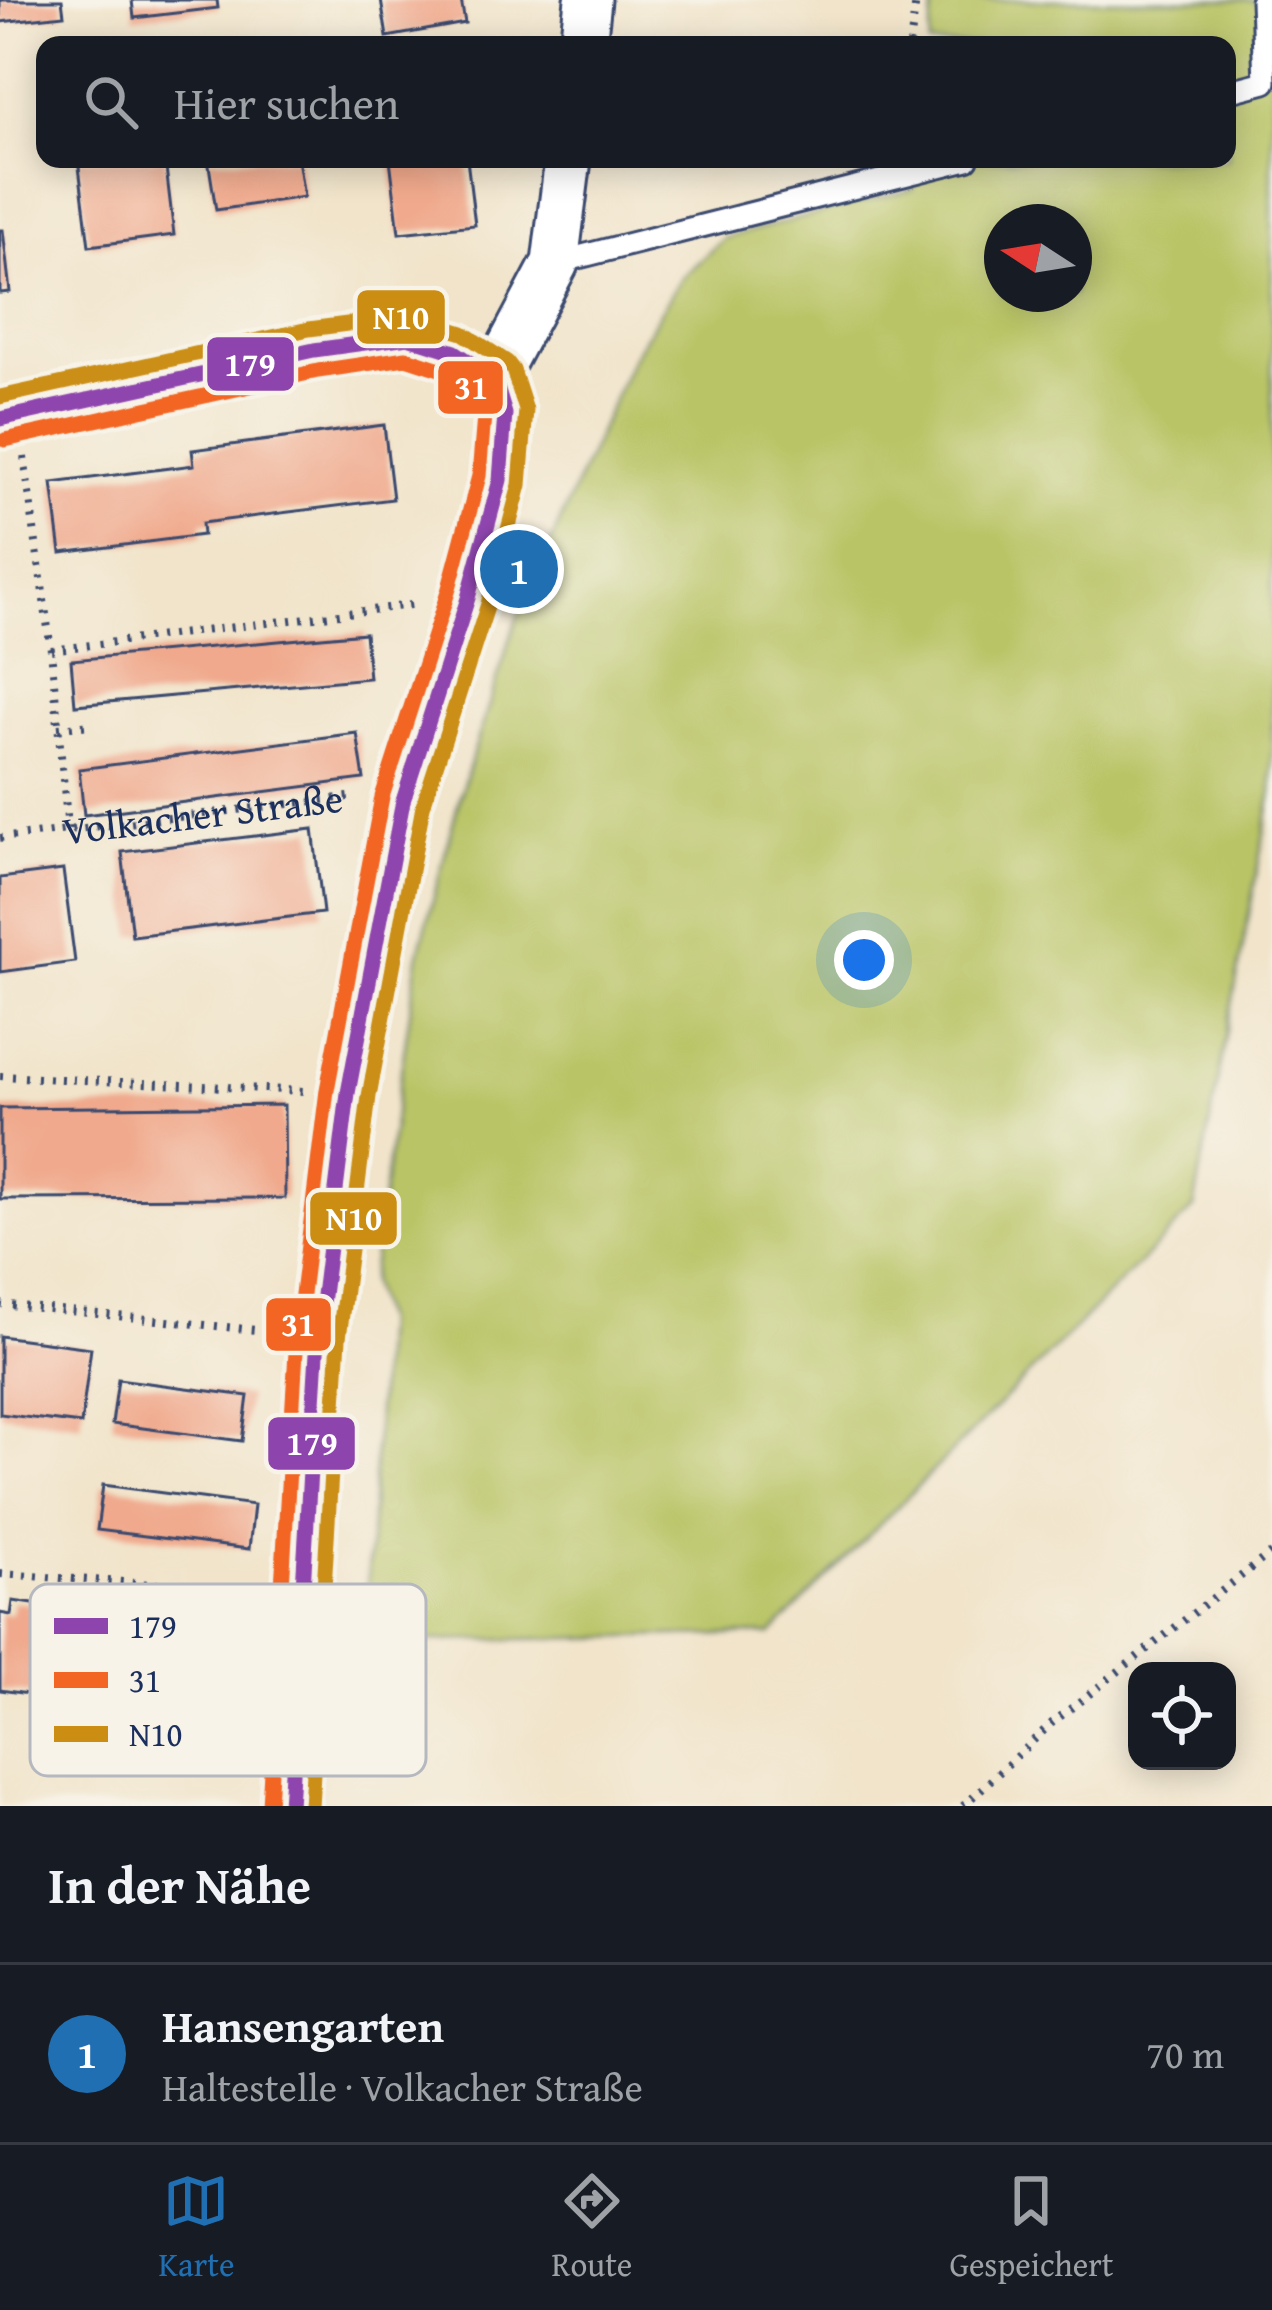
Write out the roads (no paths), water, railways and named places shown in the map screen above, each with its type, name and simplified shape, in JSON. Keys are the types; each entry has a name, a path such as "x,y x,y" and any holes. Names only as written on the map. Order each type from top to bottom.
{"street":[{"path":"584,36 588,0"},
{"path":"9,417 314,350 408,337 454,352 494,378 555,263 567,168"},
{"name":"Volkacher Straße","path":"303,1584 318,1336 348,1093 407,790 500,480 505,414 494,378"},
{"name":"Volkacher Straße","path":"290,1806 292,1776"}],"lane":[{"path":"1236,90 1265,82 1262,0"},
{"path":"555,263 931,168"}],"place":[{"name":"Hansengarten","path":"519,569"}]}
